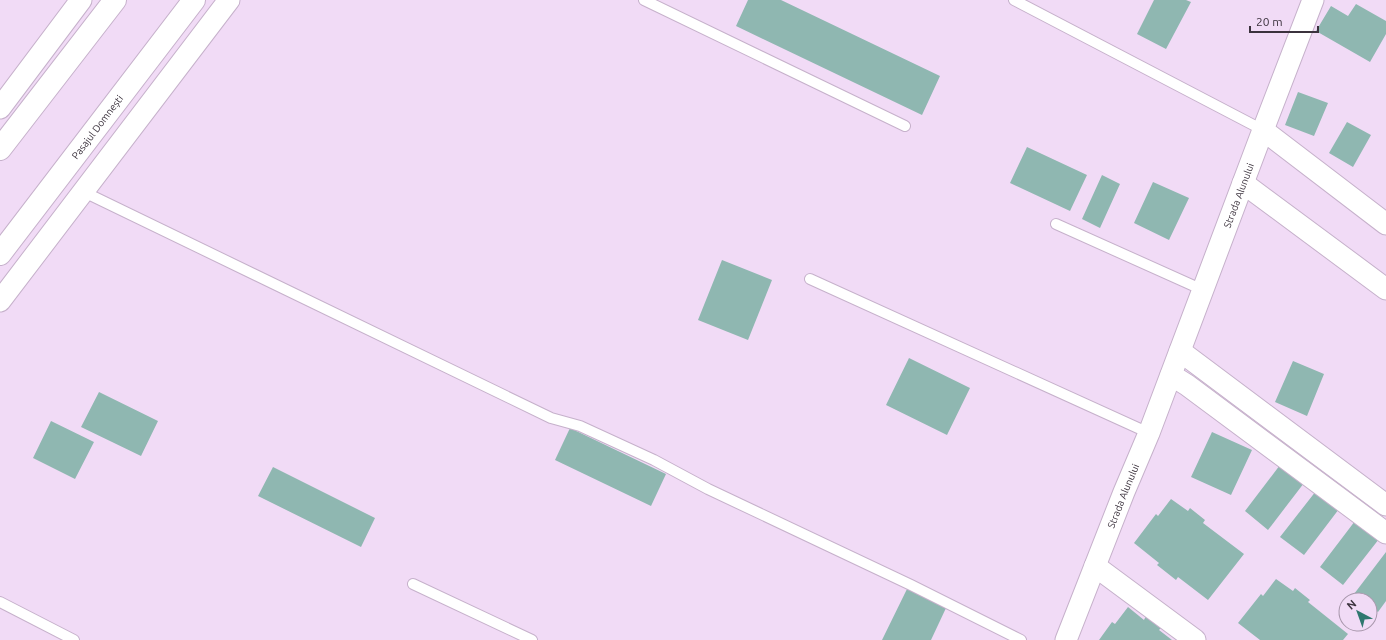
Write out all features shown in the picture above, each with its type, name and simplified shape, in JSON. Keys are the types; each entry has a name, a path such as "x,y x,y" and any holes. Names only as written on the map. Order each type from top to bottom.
{"main road":[{"path":"0,149 115,0"},
{"name":"Pasajul Domnești","path":"0,254 194,0"}],"street":[{"path":"0,108 81,0"},
{"path":"0,301 229,0"},
{"name":"Strada Alunului","path":"1066,640 1172,374 1313,0"},
{"path":"1263,130 1386,224"},
{"path":"1243,183 1386,289"},
{"path":"1180,351 1386,505"},
{"path":"1172,374 1386,533"},
{"path":"1095,566 1195,640"}],"lane":[{"path":"644,0 905,126"},
{"path":"1014,0 1263,130"},
{"path":"84,192 551,418 580,426 654,460 708,489 911,584 1021,640"},
{"path":"1056,224 1203,290"},
{"path":"810,279 1149,433"},
{"path":"413,584 532,640"},
{"path":"0,602 74,640"}],"building":[{"path":"748,0 781,0 940,76 922,115 736,26"},
{"path":"1154,0 1186,0 1191,2 1166,49 1137,34"},
{"path":"1356,4 1386,21 1386,34 1370,62 1316,31 1331,6 1348,16"},
{"path":"1298,92 1328,103 1314,136 1285,125"},
{"path":"1347,122 1371,135 1353,167 1329,153"},
{"path":"1027,147 1087,175 1070,211 1010,183"},
{"path":"1102,175 1120,184 1100,228 1082,219"},
{"path":"1153,182 1189,198 1169,240 1134,223"},
{"path":"722,260 772,280 748,340 698,320"},
{"path":"909,358 970,388 947,435 886,405"},
{"path":"1293,361 1324,374 1307,416 1275,402"},
{"path":"99,392 158,421 141,456 81,427"},
{"path":"51,421 94,442 75,479 33,458"},
{"path":"570,428 666,474 651,506 555,460"},
{"path":"1212,432 1252,450 1231,495 1191,477"},
{"path":"1280,465 1304,483 1268,530 1245,511"},
{"path":"273,467 375,518 361,547 258,496"},
{"path":"1316,491 1339,509 1304,555 1280,537"},
{"path":"1171,499 1188,511 1190,508 1205,520 1203,523 1244,554 1208,600 1178,577 1176,580 1157,565 1159,563 1134,543 1156,514 1158,516"},
{"path":"1355,521 1379,539 1343,585 1320,567"},
{"path":"1386,552 1386,601 1378,612 1378,592 1356,592"},
{"path":"1276,579 1293,591 1295,588 1310,600 1308,602 1338,626 1338,632 1346,632 1348,634 1343,640 1260,640 1238,623 1261,594 1263,596"},
{"path":"907,589 946,608 931,640 882,640"},
{"path":"1128,607 1144,620 1146,616 1161,628 1159,630 1172,640 1099,640 1112,622 1115,624"}]}
